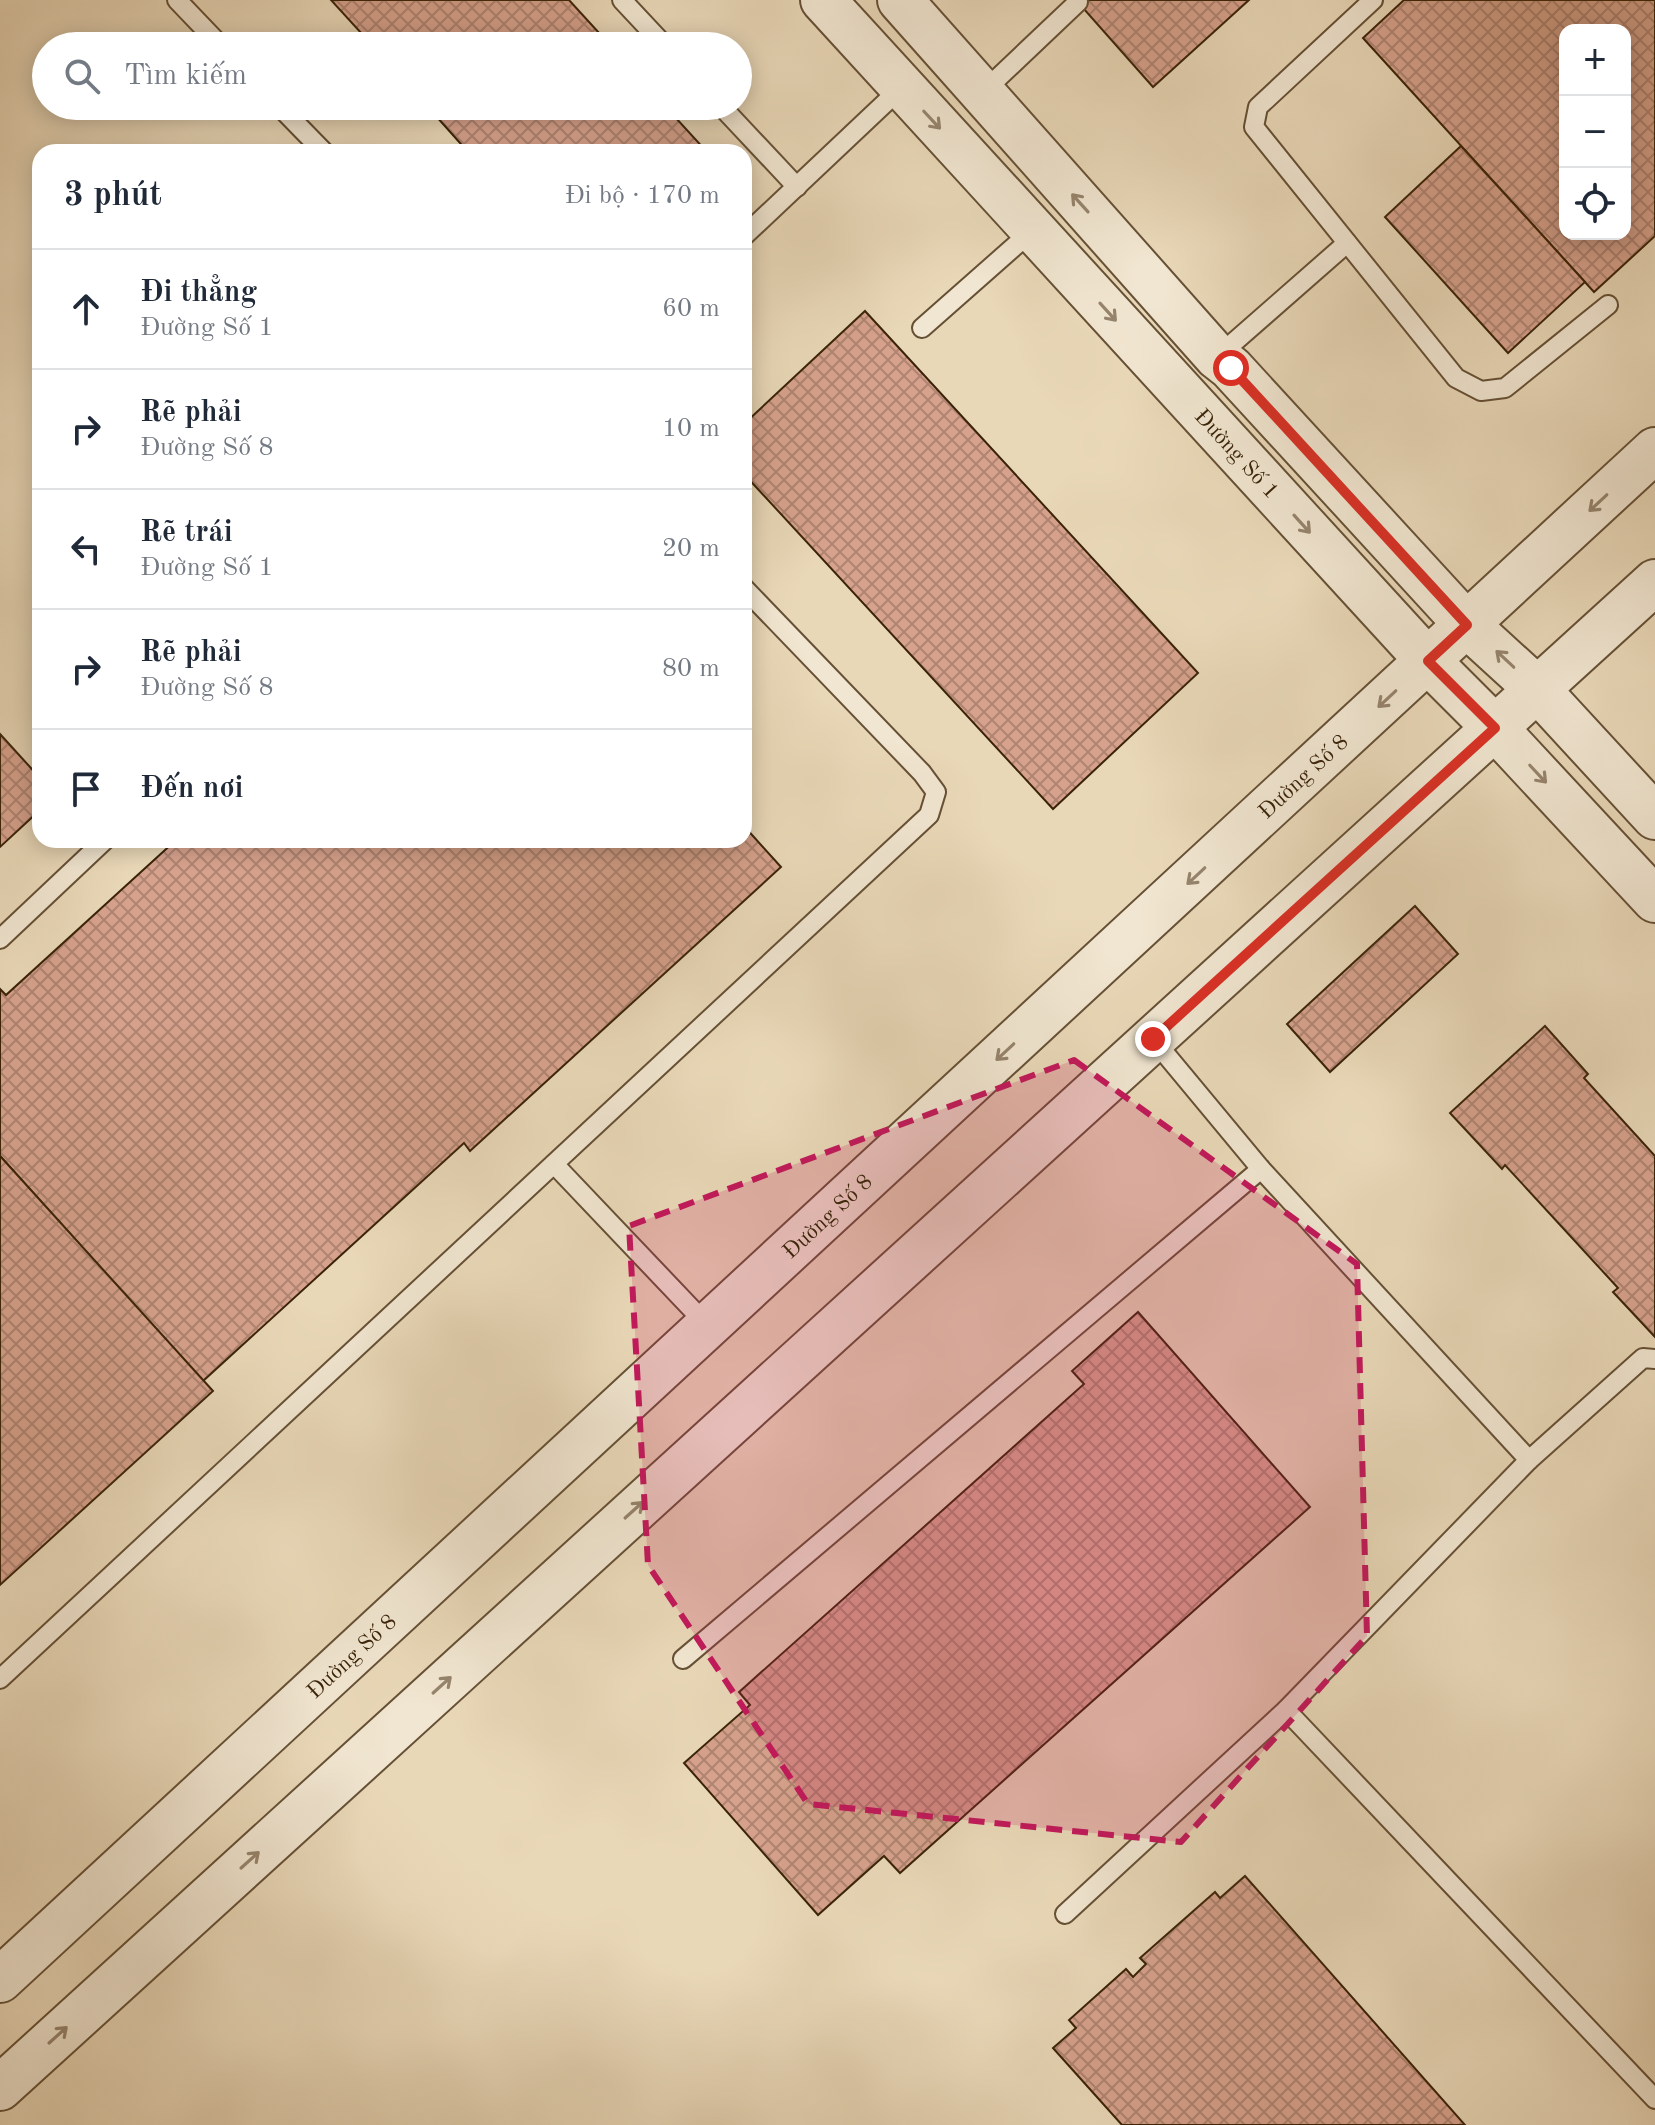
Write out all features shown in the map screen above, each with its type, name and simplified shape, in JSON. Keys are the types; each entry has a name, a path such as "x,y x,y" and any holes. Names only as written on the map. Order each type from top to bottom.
{"street":[{"name":"Đường Số 1","path":"823,0 1428,661 1495,728 1655,900"},
{"path":"900,0 1217,357 1231,368 1467,625 1537,689 1655,817"},
{"name":"Đường Số 8","path":"0,1980 1655,450"},
{"path":"0,2088 1655,582"}],"lane":[{"path":"177,0 208,32"},
{"path":"622,0 652,32"},
{"path":"1373,0 1258,107 1254,127 1456,378 1481,391 1505,388 1608,305"},
{"path":"982,93 1078,2"},
{"path":"752,229 902,87"},
{"path":"293,120 316,144"},
{"path":"734,120 797,187"},
{"path":"922,328 1033,230"},
{"path":"1217,357 1347,243"},
{"path":"0,1679 929,815 936,792 922,773 752,596"},
{"path":"0,939 97,848"},
{"path":"1153,1039 1261,1169 1529,1460"},
{"path":"554,1164 708,1326"},
{"path":"683,1659 1261,1169"},
{"path":"1065,1914 1286,1710 1529,1460 1643,1358 1655,1359"},
{"path":"1286,1710 1655,2099"}],"highlighted area":[{"path":"1074,1060 1357,1264 1367,1636 1181,1842 808,1804 648,1565 629,1226"}],"building":[{"path":"331,0 569,0 598,32 360,32"},
{"path":"1076,0 1249,0 1153,87"},
{"path":"1404,0 1655,0 1655,236 1594,292 1363,38"},
{"path":"439,120 678,120 700,144 461,144"},
{"path":"1461,146 1585,282 1508,353 1385,217"},
{"path":"865,311 1198,673 1053,809 752,483 752,417"},
{"path":"0,734 32,769 32,817 0,847"},
{"path":"752,835 781,867 470,1151 464,1143 203,1381 0,1156 0,989 6,995 167,848 752,848"},
{"path":"1415,906 1458,954 1330,1072 1287,1024"},
{"path":"1545,1026 1588,1074 1584,1078 1655,1156 1655,1337 1613,1292 1618,1288 1505,1165 1502,1169 1450,1113"},
{"path":"0,1156 213,1391 0,1585"},
{"path":"1138,1312 1310,1507 900,1873 884,1856 818,1915 684,1763 750,1705 739,1692 1084,1384 1072,1371"},
{"path":"1245,1876 1465,2125 1122,2125 1053,2048 1076,2028 1069,2020 1126,1969 1133,1977 1146,1964 1140,1958 1215,1892 1220,1898"}],"route":[{"path":"1153,1039 1495,728 1428,661 1467,625 1231,368"}]}
